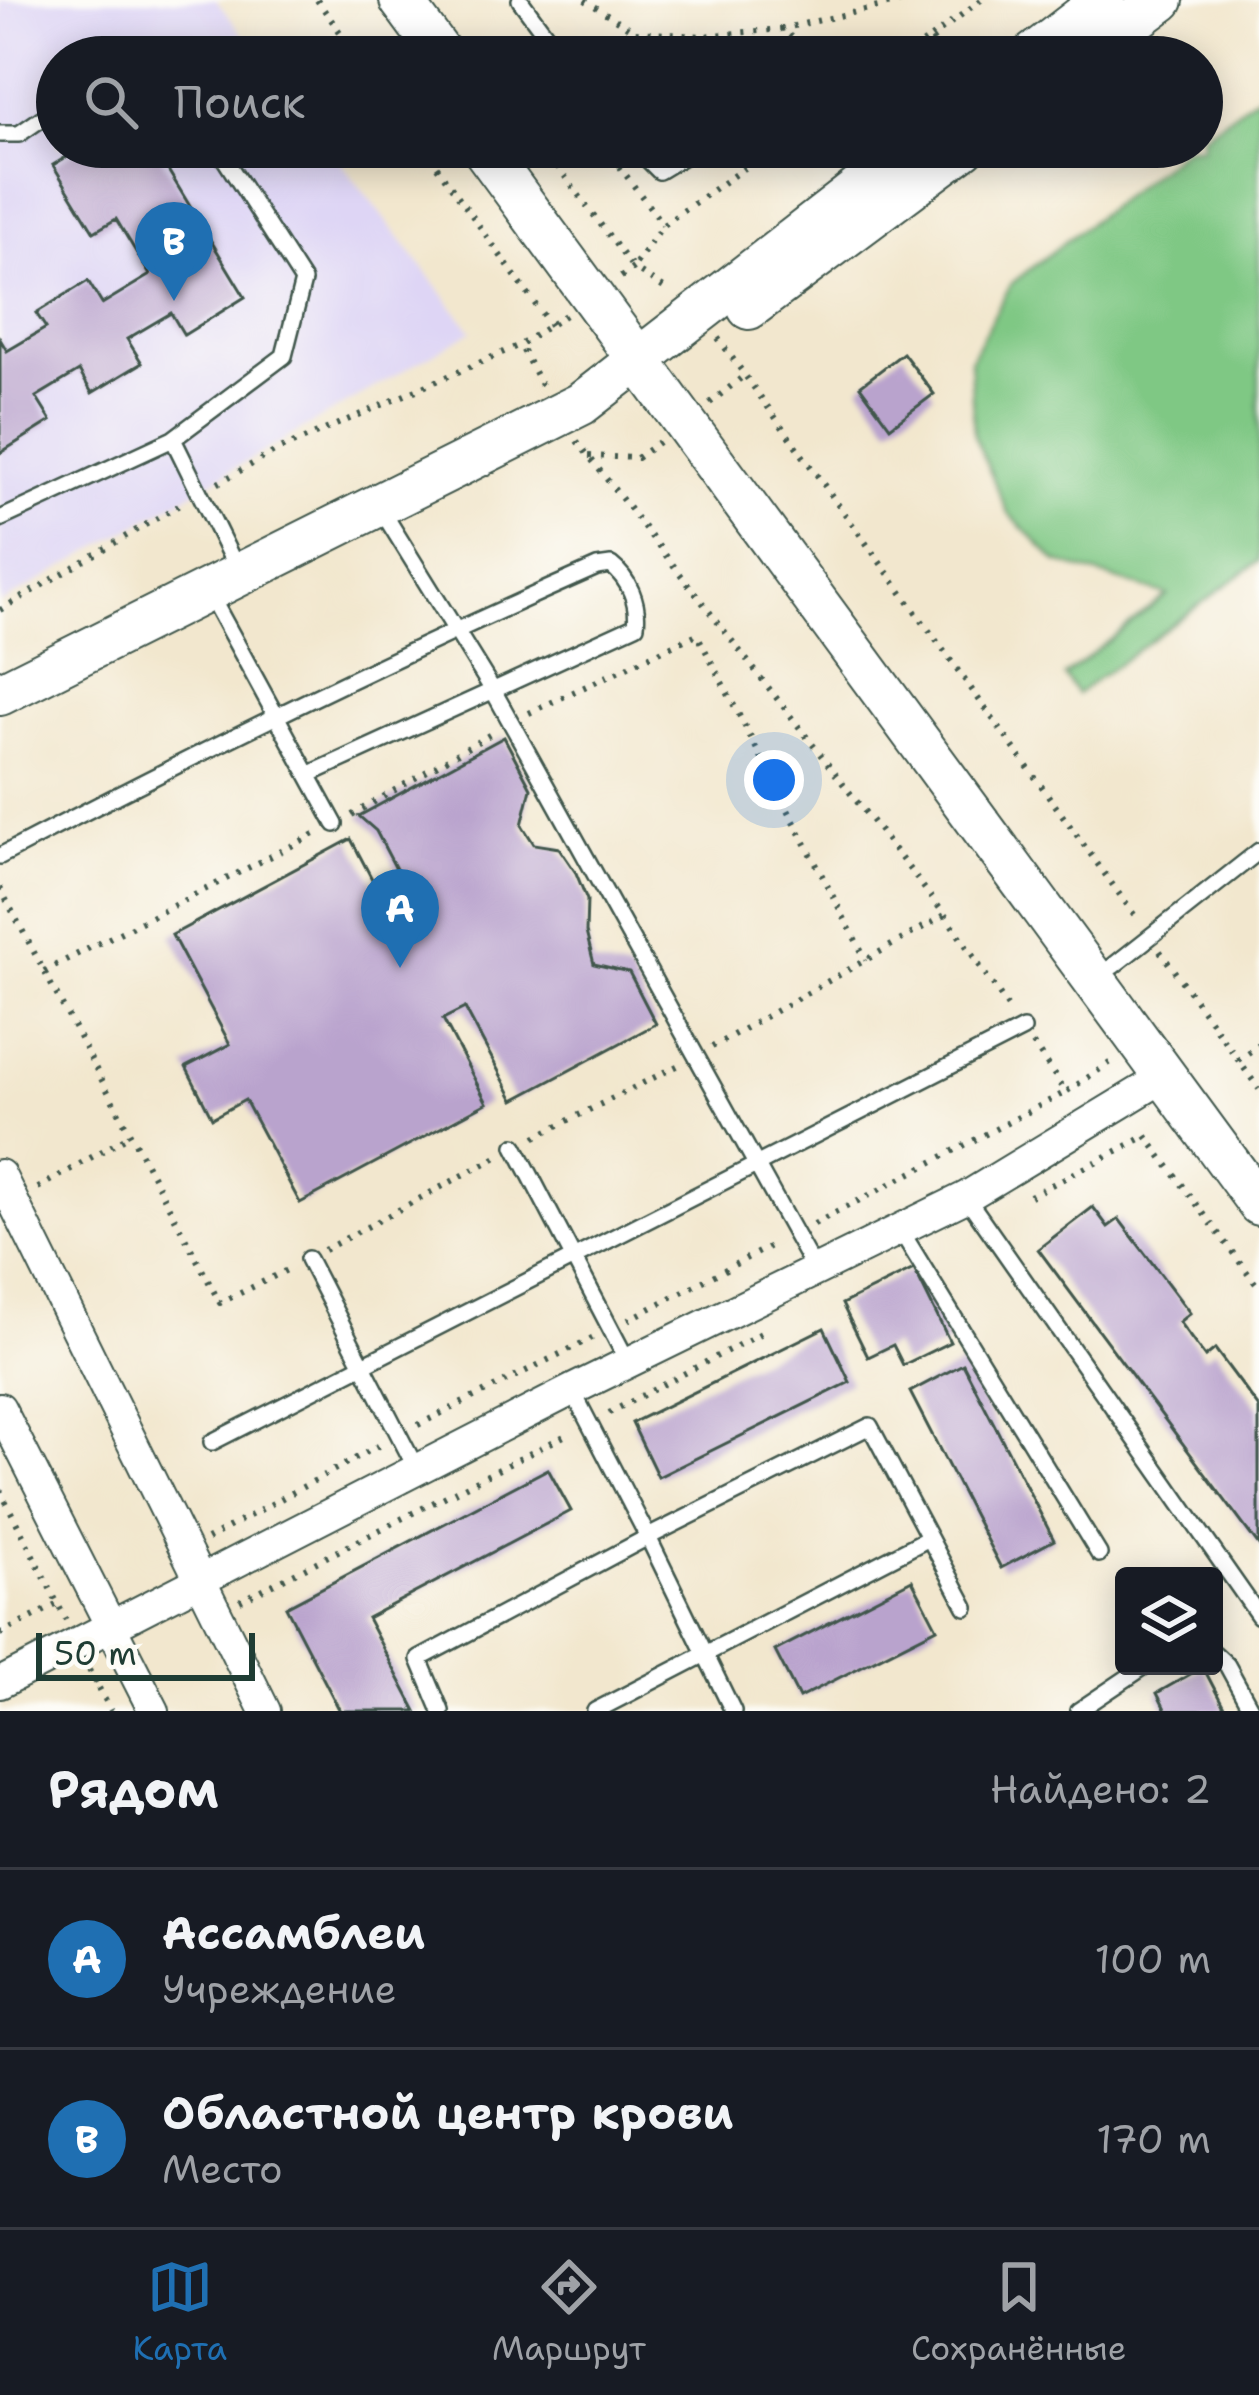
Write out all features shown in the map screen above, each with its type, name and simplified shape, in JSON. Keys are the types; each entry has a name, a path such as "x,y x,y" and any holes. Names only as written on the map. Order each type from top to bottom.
{"main road":[{"path":"376,0 402,36"},
{"path":"401,0 428,36"},
{"path":"1057,36 1104,0"},
{"path":"1113,36 1162,0"},
{"path":"502,168 611,283"},
{"path":"525,168 611,283 652,362 1259,1204"},
{"path":"706,322 887,168"},
{"path":"0,694 557,418 652,362 934,168"},
{"path":"692,418 1259,1157"}],"street":[{"path":"0,1683 572,1390 902,1231 974,1209 1122,1102 1152,1060"},
{"path":"7,1189 265,1711"},
{"path":"0,1408 154,1711"}],"lane":[{"path":"520,0 547,36"},
{"path":"0,134 19,134 36,122"},
{"path":"0,519 173,440 284,356 303,280 231,168"},
{"path":"173,440 203,491 225,584 278,711 335,824"},
{"path":"379,506 458,628 818,1275"},
{"path":"0,856 278,711 458,628 597,567 611,565 621,572 638,608 636,625 310,774"},
{"path":"1113,966 1258,854"},
{"path":"212,1442 1023,1029"},
{"path":"515,1146 629,1364"},
{"path":"974,1209 1259,1616"},
{"path":"902,1231 1099,1554"},
{"path":"308,1258 417,1470"},
{"path":"572,1390 733,1711"},
{"path":"441,1711 418,1659 870,1426 966,1607"},
{"path":"595,1711 929,1538"},
{"path":"1223,1661 1252,1711"},
{"path":"1078,1711 1132,1675"}],"path":[{"path":"317,0 343,36"},
{"path":"585,0 635,32 703,36 781,29 909,0"},
{"path":"934,36 981,0"},
{"path":"781,29 790,36"},
{"path":"437,168 550,325"},
{"path":"554,168 611,283 706,322 1259,1089"},
{"path":"621,168 663,225"},
{"path":"0,610 276,452 520,345 611,283 663,225 744,168"},
{"path":"520,345 557,418 945,915 1066,1092 1100,1069 1152,1060"},
{"path":"590,456 637,458 745,375"},
{"path":"44,971 335,824 511,722 697,634 866,959"},
{"path":"0,888 220,1303 698,1055 945,915"},
{"path":"1238,1060 1259,1045"},
{"path":"1100,1069 1259,1288"},
{"path":"7,1189 130,1135"},
{"path":"974,1209 1146,1136"},
{"path":"215,1614 773,1328"},
{"path":"0,1490 63,1614"},
{"path":"0,1634 58,1604"}],"shaded area":[{"path":"0,0 216,0 244,36 36,36 36,168 345,168 472,331 0,604"}],"green space":[{"path":"1259,94 1259,561 1077,694 1064,676 1167,595 1057,562 1008,513 974,435 970,360 1011,284 1159,168 1223,168 1223,121"}],"building":[{"path":"55,168 167,168 245,297 184,335 171,313 127,339 142,363 92,393 79,371 36,397 51,421 0,453 0,339 7,351 46,328 36,313 88,281 102,304 150,275 116,219 94,232"},
{"path":"903,353 934,394 890,427 860,386"},
{"path":"504,737 531,788 522,825 534,844 559,848 587,900 586,932 594,964 629,972 656,1024 514,1100 465,1008 443,1019 487,1103 300,1203 245,1100 212,1118 186,1067 230,1044 172,935 351,839 393,919 416,907 376,831 359,816"},
{"path":"1093,1207 1108,1227 1119,1219 1190,1313 1179,1322 1205,1357 1215,1349 1259,1408 1259,1546 1038,1249"},
{"path":"914,1269 950,1342 903,1365 893,1345 868,1357 842,1304"},
{"path":"824,1328 850,1382 658,1477 632,1423"},
{"path":"963,1364 1054,1540 1001,1568 910,1392"},
{"path":"548,1469 571,1511 367,1618 416,1711 340,1711 286,1607"},
{"path":"912,1580 937,1628 799,1698 775,1651"},
{"path":"1189,1675 1207,1675 1226,1711 1166,1711 1157,1693"}],"place":[{"name":"Областной центр крови","path":"174,301"},
{"name":"Ассамблеи","path":"400,968"}]}
